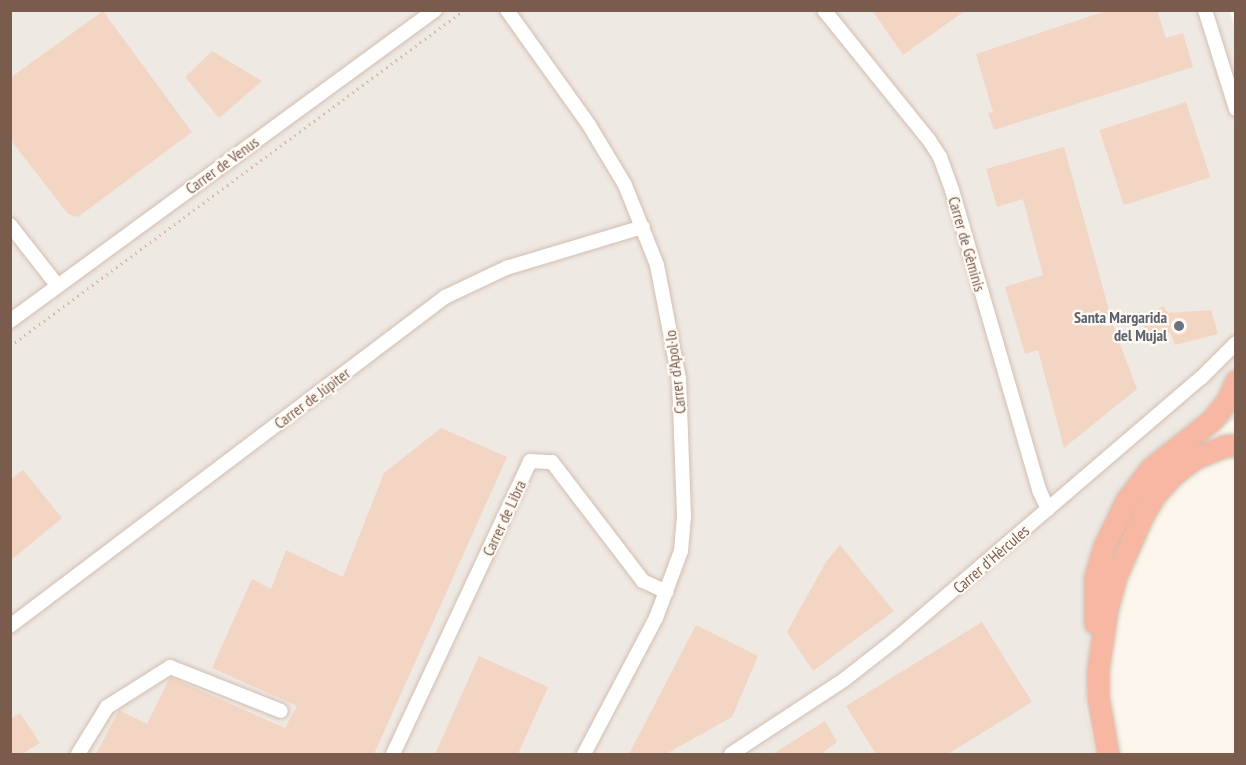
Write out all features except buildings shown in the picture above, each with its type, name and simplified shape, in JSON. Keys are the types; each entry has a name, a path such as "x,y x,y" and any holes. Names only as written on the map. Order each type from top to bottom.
{"highway":[{"path":"1108,754 1098,698 1098,669 1094,638 1095,578 1104,547 1136,486 1150,469 1212,420 1227,401 1236,381"},
{"path":"1098,669 1107,609 1116,576 1135,532 1155,495 1174,474 1195,458 1224,446 1236,445"}],"street":[{"name":"Carrer de Venus","path":"10,321 435,10"},
{"name":"Carrer d'Apol·lo","path":"507,10 589,125 626,185 643,227 663,291 679,379 684,536 667,592 584,754"},
{"name":"Carrer de Gèminis","path":"824,10 929,140 940,157 952,190 1040,492 1048,509"},
{"path":"1205,10 1236,109"},
{"path":"10,225 57,285"},
{"name":"Carrer de Júpiter","path":"10,626 445,297 506,268 643,227"},
{"name":"Carrer d'Hèrcules","path":"731,754 845,679 965,583 1201,378 1236,343"},
{"name":"Carrer de Libra","path":"393,754 530,461 552,462 643,581 667,592"},
{"path":"78,754 107,707 170,667 281,711"}],"path":[{"path":"10,346 464,10"}],"shaded area":[{"path":"10,11 1229,11 1236,31 1235,419 1195,443 1150,481 1124,528 1101,596 1085,705 1095,754 11,754"}],"place":[{"name":"Santa Margarida del Mujal","path":"1179,326"}]}
